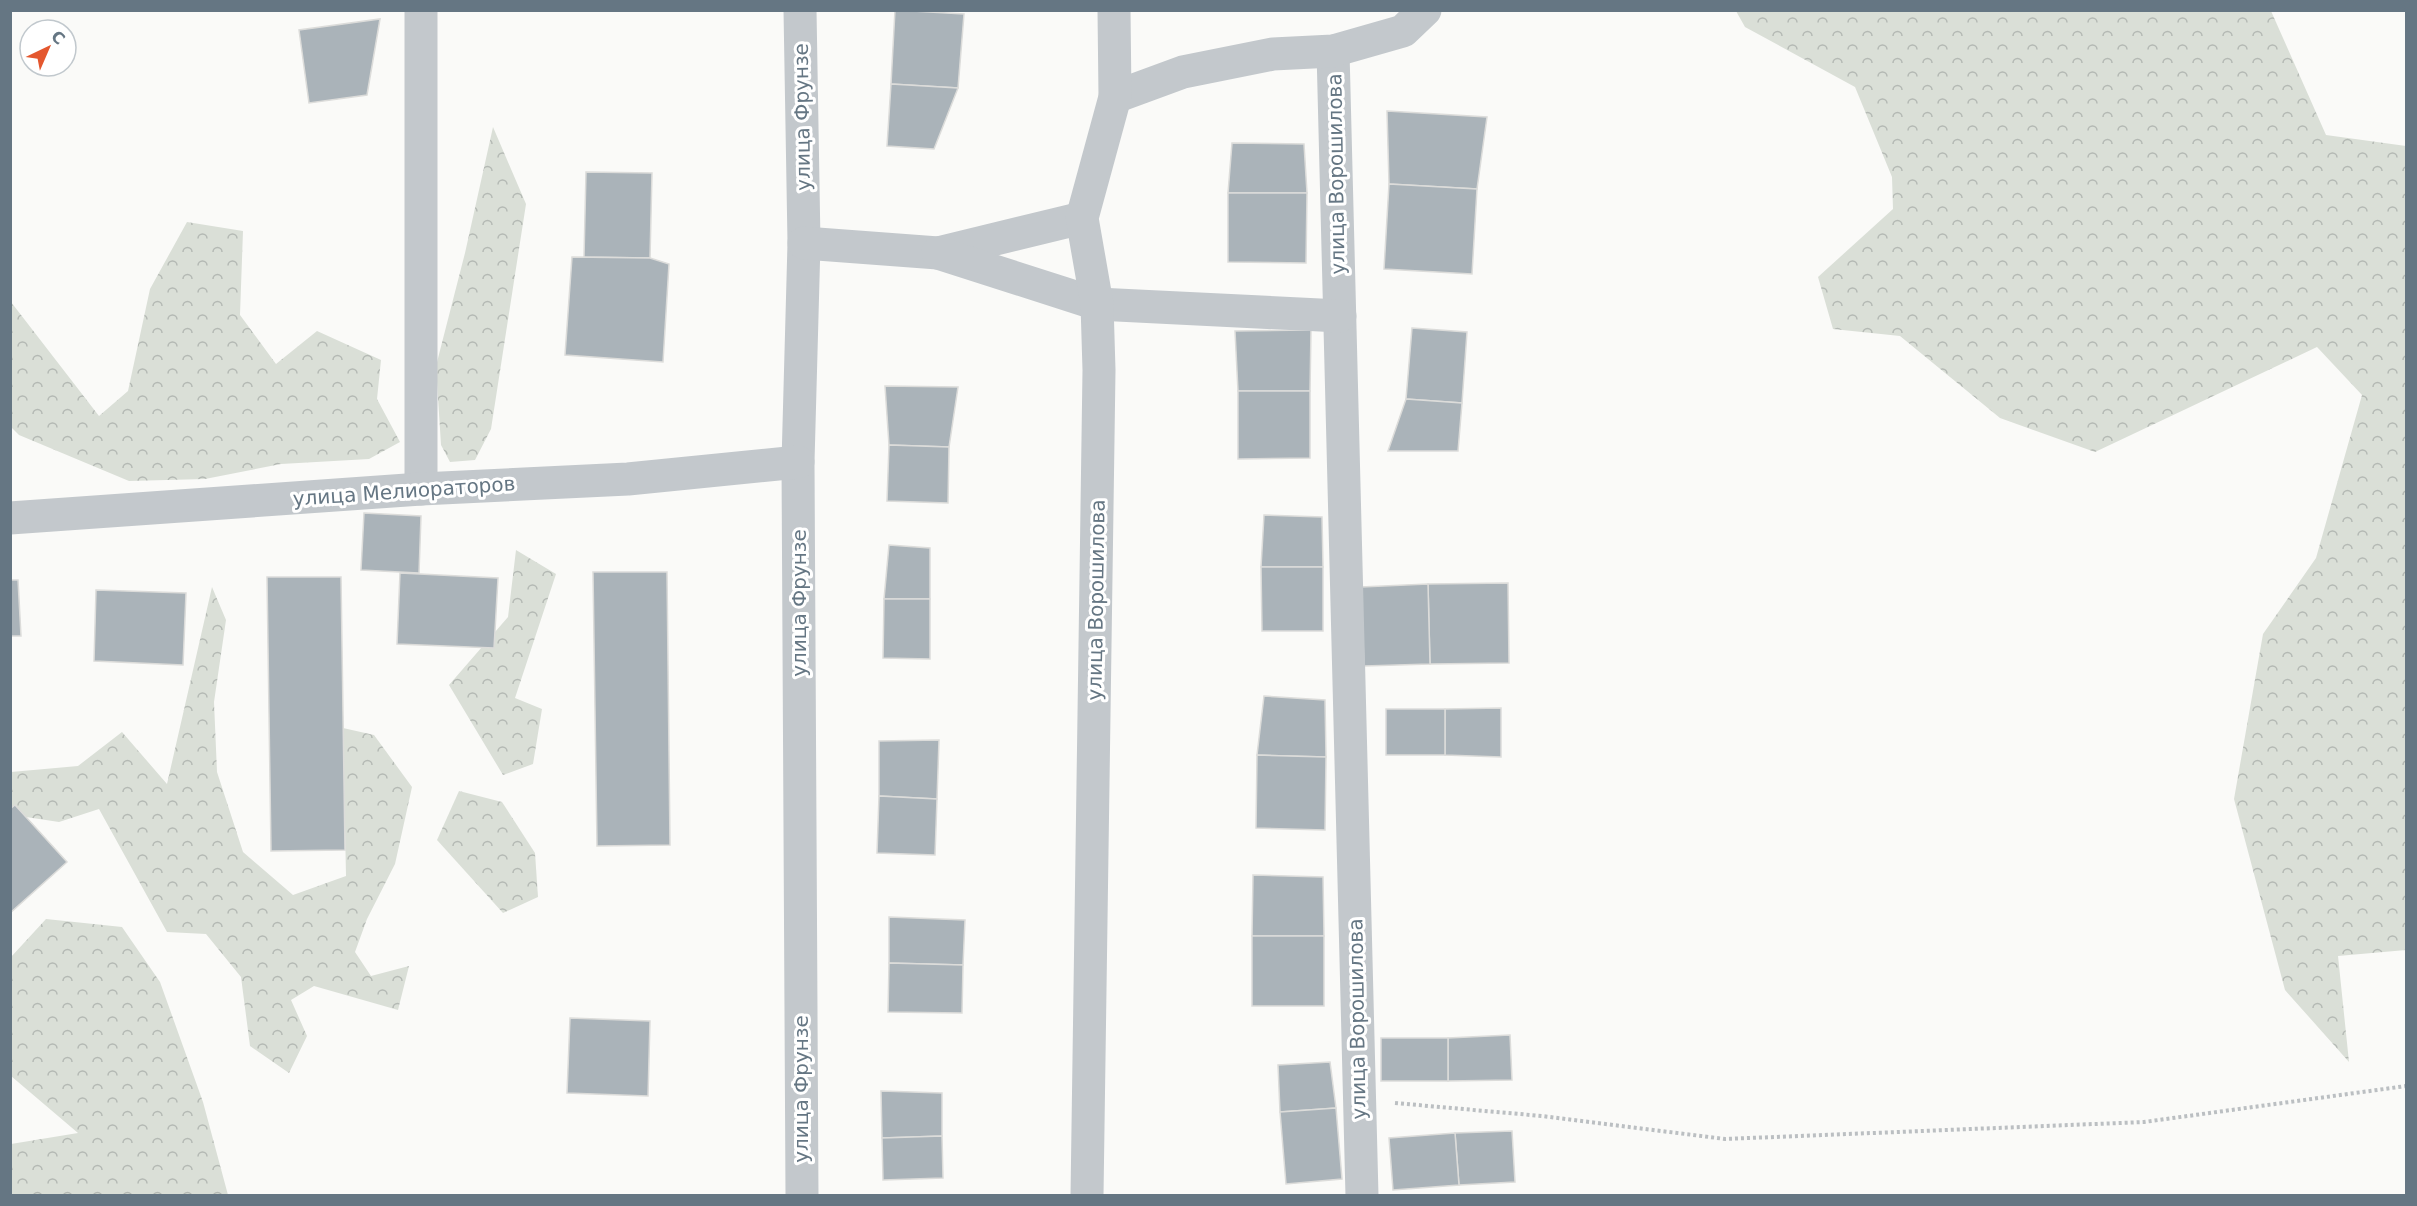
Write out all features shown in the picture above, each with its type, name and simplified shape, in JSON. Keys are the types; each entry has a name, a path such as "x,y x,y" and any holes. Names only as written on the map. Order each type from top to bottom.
{"street":[{"path":"421,10 421,489"},
{"name":"улица Фрунзе","path":"800,10 804,243 798,462 802,1196"},
{"name":"улица Ворошилова","path":"1087,1196 1099,370 1097,304 1082,218 1115,97 1114,10"},
{"path":"1115,97 1183,72 1273,54 1333,51 1403,31 1425,10"},
{"name":"улица Ворошилова","path":"1333,51 1362,1196"},
{"path":"938,253 1082,218"},
{"path":"804,243 938,253 1097,304 1340,316"},
{"name":"улица Мелиораторов","path":"10,518 421,489 628,479 798,462"}],"path":[{"path":"1359,1100 1542,1116 1725,1139 2144,1122 2406,1086"}],"green space":[{"path":"1736,11 2271,11 2326,135 2406,146 2406,950 2338,956 2349,1062 2285,990 2234,799 2263,634 2316,558 2362,395 2317,347 2095,452 2000,418 1900,336 1833,329 1818,277 1893,209 1892,177 1855,87 1745,27"},
{"path":"493,127 526,204 491,429 475,460 450,462 441,445 436,366 465,253"},
{"path":"187,222 243,231 240,315 276,364 317,331 381,360 377,399 400,442 369,459 281,464 205,479 129,481 19,435 11,427 11,302 99,416 128,391 150,289"},
{"path":"516,550 556,574 515,698 542,709 533,764 503,775 449,685 508,617"},
{"path":"212,587 226,620 214,702 217,772 243,852 293,895 346,876 343,728 374,735 412,787 395,864 367,919 355,952 371,976 409,966 398,1010 314,986 291,1000 307,1036 289,1073 250,1046 241,977 206,934 167,932 99,809 59,822 26,817 15,805 11,808 11,772 78,766 122,732 167,784"},
{"path":"459,791 502,802 535,853 538,897 503,913 437,840"},
{"path":"46,919 122,927 160,982 203,1102 228,1195 11,1195 11,1144 78,1133 11,1076 11,957"}],"building":[{"path":"895,10 964,14 958,88 891,84"},
{"path":"380,19 367,95 309,103 299,30"},
{"path":"891,84 958,88 934,149 887,146"},
{"path":"1387,111 1487,117 1477,189 1389,184"},
{"path":"1232,143 1304,144 1307,193 1228,193"},
{"path":"586,172 652,173 650,258 584,257"},
{"path":"1389,184 1477,189 1472,274 1384,269"},
{"path":"1228,193 1307,193 1306,263 1228,262"},
{"path":"572,257 650,258 669,264 663,362 565,355"},
{"path":"1412,328 1467,332 1462,403 1406,399"},
{"path":"1311,330 1310,391 1238,391 1235,331"},
{"path":"885,386 958,387 949,447 889,445"},
{"path":"1238,391 1310,391 1310,458 1238,459"},
{"path":"1406,399 1462,403 1458,451 1388,451"},
{"path":"889,445 949,447 948,503 887,501"},
{"path":"364,513 421,516 419,573 361,570"},
{"path":"1264,515 1322,517 1323,567 1261,567"},
{"path":"889,545 930,548 930,599 884,599"},
{"path":"1261,567 1323,567 1323,631 1262,631"},
{"path":"593,572 667,572 670,845 597,846"},
{"path":"400,573 498,578 494,648 397,644"},
{"path":"267,577 341,577 345,850 271,851"},
{"path":"10,580 18,580 21,636 10,636"},
{"path":"1508,583 1509,663 1430,664 1428,584"},
{"path":"1428,584 1430,664 1364,666 1361,587"},
{"path":"96,590 186,593 183,665 94,661"},
{"path":"884,599 930,599 930,659 883,658"},
{"path":"1264,696 1325,700 1326,757 1257,755"},
{"path":"1501,708 1501,757 1445,755 1445,709"},
{"path":"1386,709 1445,709 1445,755 1386,755"},
{"path":"939,740 937,799 879,796 879,741"},
{"path":"1257,755 1326,757 1325,830 1256,828"},
{"path":"879,796 937,799 935,855 877,853"},
{"path":"15,805 67,862 10,913 10,809"},
{"path":"1253,875 1323,877 1324,936 1252,936"},
{"path":"889,917 965,920 963,965 889,963"},
{"path":"1252,936 1324,936 1324,1006 1252,1006"},
{"path":"889,963 963,965 962,1013 888,1012"},
{"path":"570,1018 650,1021 648,1096 567,1093"},
{"path":"1510,1035 1512,1080 1448,1081 1448,1038"},
{"path":"1381,1038 1448,1038 1448,1081 1381,1081"},
{"path":"1330,1062 1336,1108 1280,1112 1278,1065"},
{"path":"881,1091 942,1093 942,1136 882,1138"},
{"path":"1336,1108 1342,1179 1286,1184 1280,1112"},
{"path":"1512,1131 1515,1182 1459,1185 1455,1133"},
{"path":"1455,1133 1459,1185 1393,1190 1389,1138"},
{"path":"942,1136 943,1178 883,1180 882,1138"}]}
